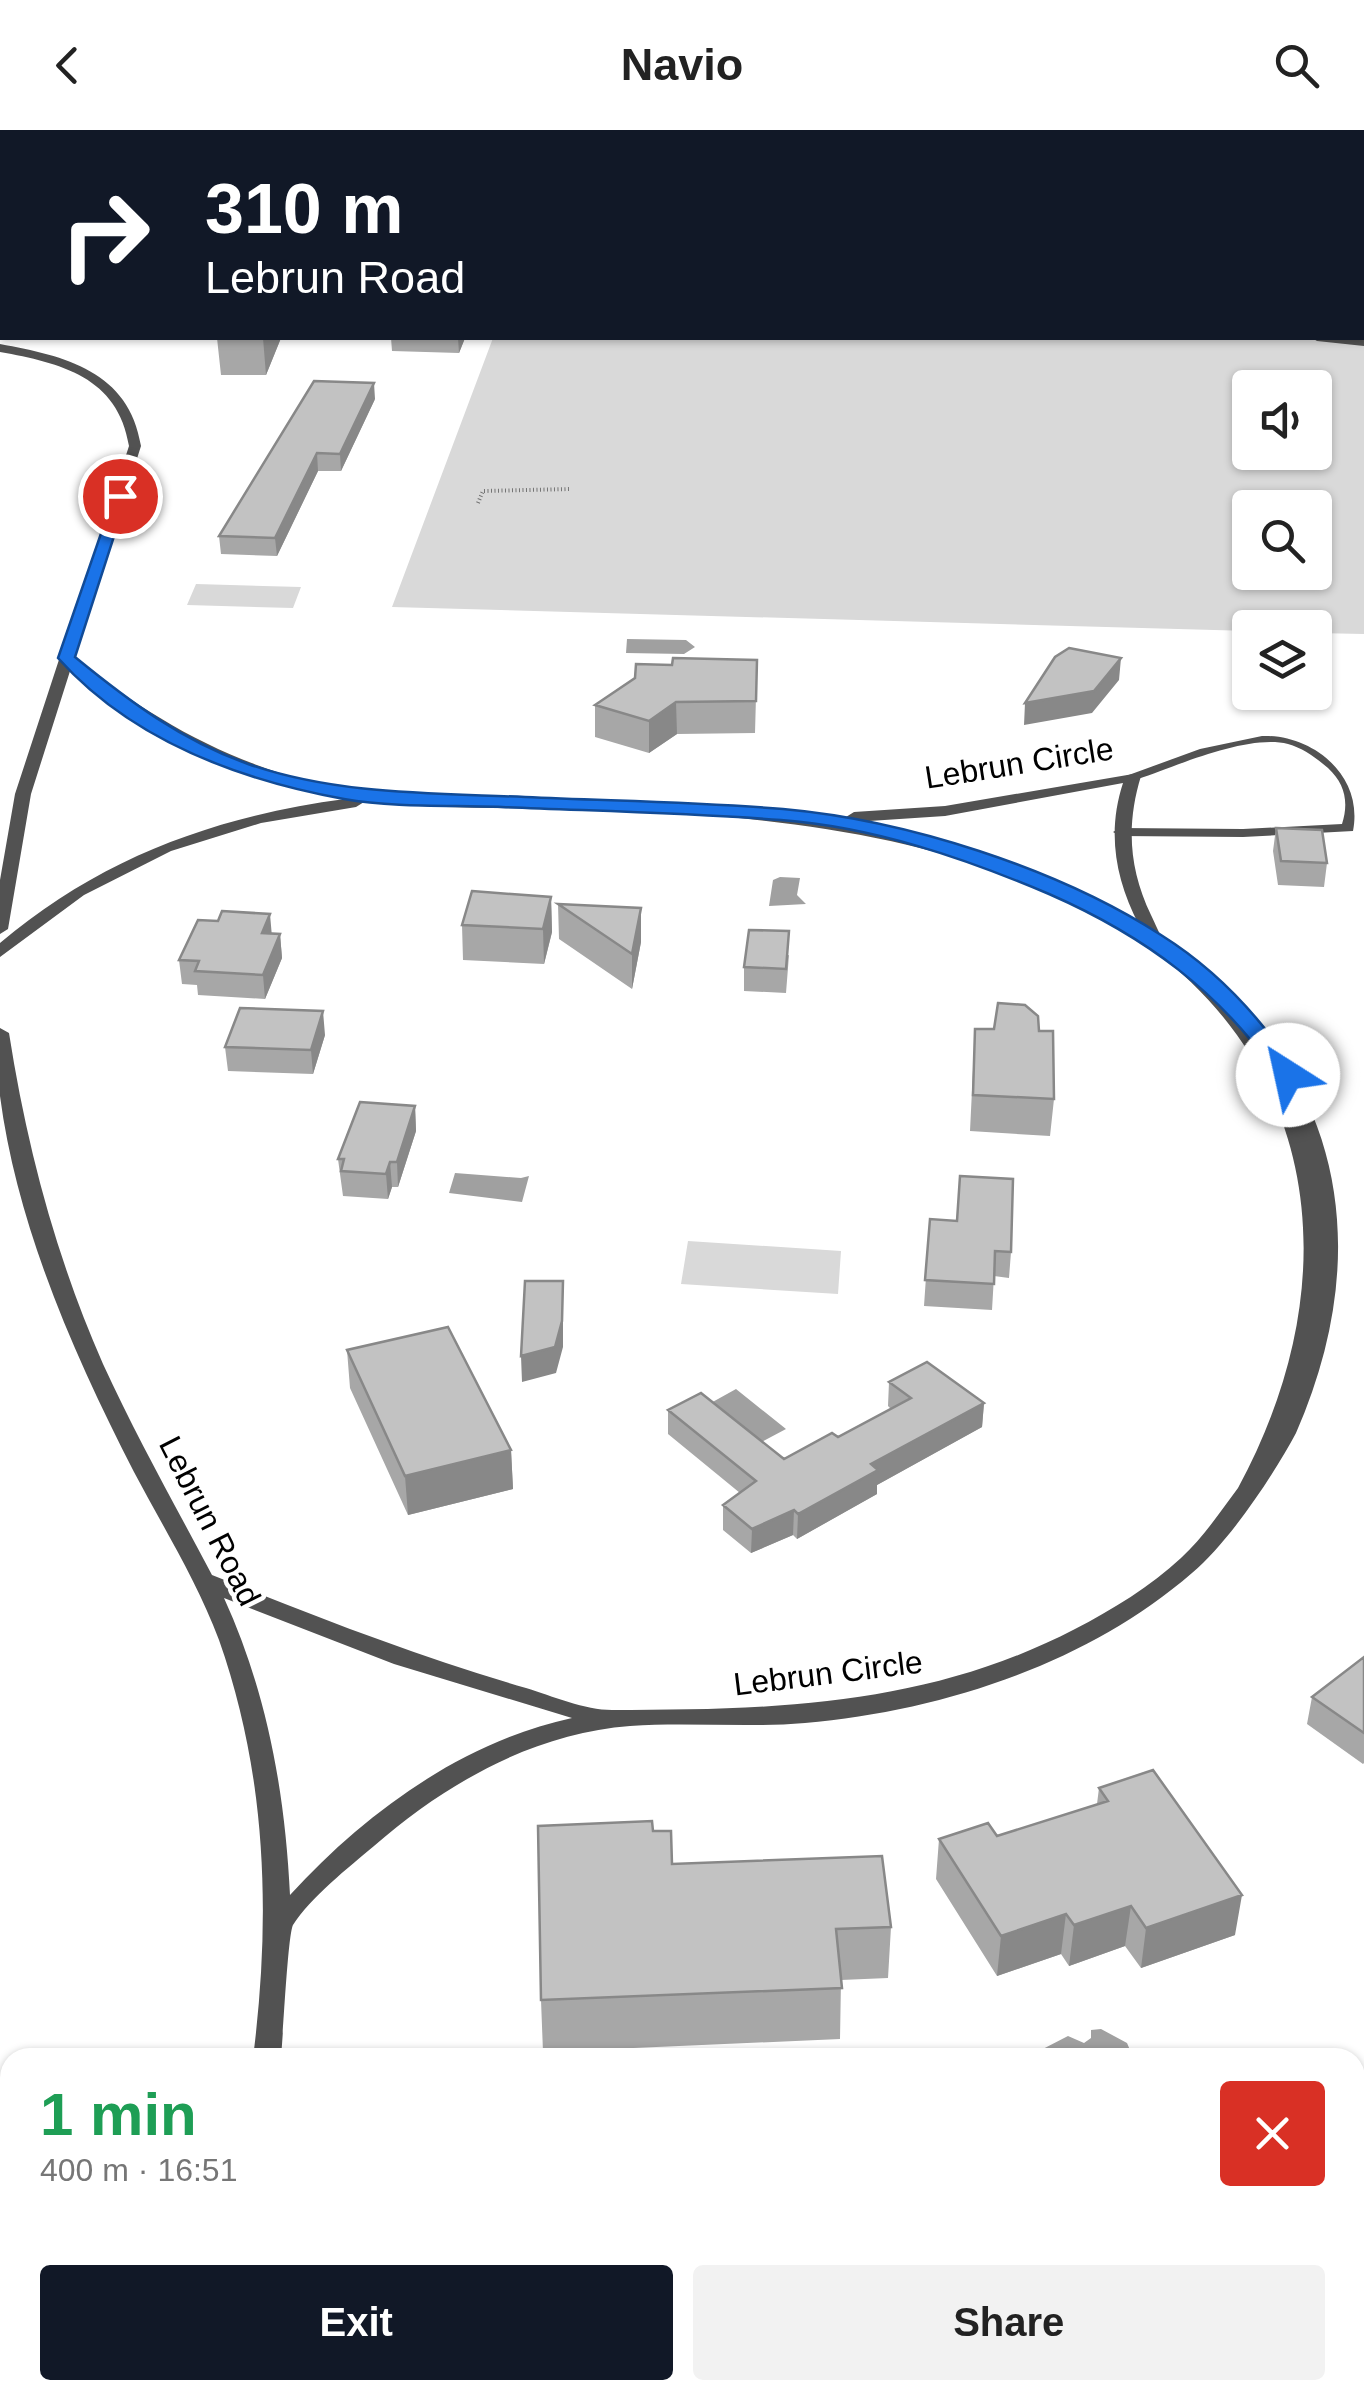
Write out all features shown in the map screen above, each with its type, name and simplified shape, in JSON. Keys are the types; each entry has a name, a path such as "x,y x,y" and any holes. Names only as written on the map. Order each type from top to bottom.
{"street":[{"path":"0,348 90,376 122,401 132,421 135,446 23,794 0,929"},
{"name":"Lebrun Circle","path":"67,658 140,718 187,746 244,768 383,799 695,809 805,818 865,827 987,860 1094,907 1156,940 1223,994 1268,1044 1307,1105 1336,1187 1344,1252 1339,1298 1321,1372 1261,1476 1187,1566 1087,1634 936,1695 758,1718 606,1719 434,1671 354,1643 206,1580"},
{"name":"Lebrun Circle","path":"805,818 946,811 1134,776 1120,832 1130,888 1156,940"},
{"name":"Lebrun Circle","path":"0,952 77,888 142,856 249,820 383,799"},
{"name":"Lebrun Road","path":"0,1033 22,1168 54,1274 144,1469 206,1580 251,1704 266,1773 279,1924 268,2048"},
{"name":"Lebrun Circle","path":"279,1924 330,1866 390,1815 456,1774 529,1742 606,1719"}],"lane":[{"path":"1333,340 1364,344"},
{"path":"1120,832 1243,833 1356,828 1356,807 1347,778 1314,749 1278,739 1197,755 1134,776"}],"path":[{"path":"478,503 478,494 483,491 570,489"}],"shaded area":[{"path":"492,340 1364,340 1364,634 1332,633 1332,610 1232,610 1232,630 392,607"},
{"path":"196,584 301,587 293,608 187,605"},
{"path":"627,639 686,640 695,647 684,654 626,653"},
{"path":"800,878 797,895 806,904 769,906 773,880"},
{"path":"455,1173 529,1176 522,1202 449,1193"},
{"path":"688,1241 841,1251 838,1294 681,1284"},
{"path":"736,1389 786,1429 758,1444 709,1404"},
{"path":"1101,2029 1129,2048 1045,2048 1068,2036 1084,2043 1091,2038 1091,2030"}],"building":[{"path":"314,381 374,383 340,454 317,453 275,538 219,536"},
{"path":"1069,648 1121,658 1094,691 1025,703 1055,657"},
{"path":"673,658 757,660 756,701 676,702 649,721 595,705 635,678 636,664 672,665"},
{"path":"1276,828 1322,830 1327,863 1281,861"},
{"path":"472,891 551,897 543,929 462,925"},
{"path":"558,904 641,908 632,954"},
{"path":"222,911 270,914 262,933 280,934 263,975 195,971 199,961 179,960 198,920 218,921"},
{"path":"749,930 789,931 786,969 744,967"},
{"path":"998,1003 1025,1005 1038,1016 1039,1031 1053,1031 1054,1099 973,1095 975,1029 994,1029"},
{"path":"240,1008 323,1011 311,1050 225,1047"},
{"path":"360,1102 415,1106 397,1162 390,1162 386,1174 341,1171 344,1159 338,1159"},
{"path":"960,1176 1013,1179 1011,1252 995,1251 994,1284 925,1280 930,1219 957,1221"},
{"path":"525,1281 563,1281 562,1321 555,1347 521,1356"},
{"path":"448,1327 511,1450 405,1476 347,1350"},
{"path":"927,1362 984,1403 871,1464 878,1470 798,1514 794,1510 752,1529 723,1505 756,1481 668,1410 701,1393 784,1459 832,1433 838,1437 911,1398 889,1382"},
{"path":"1364,1657 1364,1733 1312,1697"},
{"path":"1153,1770 1242,1895 1146,1928 1131,1906 1074,1925 1066,1914 1001,1936 939,1839 988,1823 997,1836 1108,1801 1099,1788"},
{"path":"652,1821 653,1831 671,1831 672,1864 882,1856 891,1927 836,1929 842,1988 541,2000 538,1826"}],"route":[{"path":"120,496 67,658 140,718 187,746 244,768 347,794 383,799 784,815 865,827 987,860 1094,907 1156,940 1223,994 1268,1044 1288,1075"}]}
